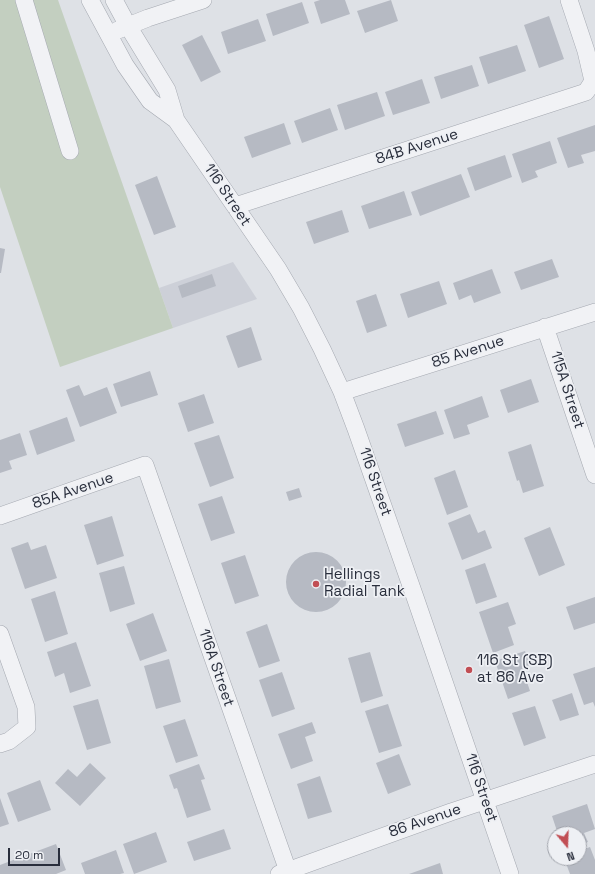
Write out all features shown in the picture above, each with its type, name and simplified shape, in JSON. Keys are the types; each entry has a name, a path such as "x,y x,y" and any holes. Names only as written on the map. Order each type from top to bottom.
{"street":[{"path":"24,0 70,151"},
{"name":"116 Street","path":"90,0 125,65 150,101 176,120"},
{"name":"116 Street","path":"114,0 167,90 176,120 278,270 301,308 342,392 372,474 510,874"},
{"path":"109,35 148,18 203,0"},
{"name":"84B Avenue","path":"235,206 586,92 593,81 586,51 569,0"},
{"name":"85 Avenue","path":"342,392 595,312"},
{"name":"115A Street","path":"545,327 595,475"},
{"name":"85A Avenue","path":"0,516 145,465"},
{"name":"116A Street","path":"145,465 283,872"},
{"path":"0,634 26,707 27,727 9,741 0,744"},
{"name":"86 Avenue","path":"283,872 485,800 595,764"}],"shaded area":[{"path":"233,262 257,299 173,328 159,288"}],"green space":[{"path":"0,0 58,0 173,328 60,367 0,187"}],"building":[{"path":"320,0 345,0 350,14 321,24 314,2"},
{"path":"391,0 398,21 365,33 357,11"},
{"path":"302,2 309,23 273,36 266,14"},
{"path":"549,16 564,59 539,68 524,25"},
{"path":"258,19 266,41 228,54 221,32"},
{"path":"202,35 221,72 201,82 182,45"},
{"path":"517,45 526,71 488,84 479,57"},
{"path":"472,65 479,86 441,99 434,77"},
{"path":"422,79 430,103 393,115 385,92"},
{"path":"377,92 385,116 345,130 337,105"},
{"path":"330,108 338,130 302,143 294,121"},
{"path":"284,123 291,144 252,158 244,137"},
{"path":"595,125 595,151 581,155 584,163 568,168 557,138"},
{"path":"550,141 557,163 535,171 538,177 522,183 512,154"},
{"path":"505,155 512,177 475,191 467,168"},
{"path":"461,174 470,197 420,216 411,192"},
{"path":"157,176 176,227 154,235 135,185"},
{"path":"404,191 412,215 369,229 361,206"},
{"path":"342,210 349,232 314,244 306,222"},
{"path":"0,248 5,249 1,273 0,273"},
{"path":"552,259 559,277 521,290 514,272"},
{"path":"492,269 501,293 474,303 471,295 459,300 453,283"},
{"path":"212,274 216,286 182,298 178,286"},
{"path":"439,281 447,304 408,318 400,294"},
{"path":"376,294 387,326 367,333 356,301"},
{"path":"251,327 262,360 238,368 226,336"},
{"path":"150,371 158,395 121,407 113,384"},
{"path":"531,379 539,402 508,413 500,390"},
{"path":"79,385 84,396 107,387 117,413 80,427 66,390"},
{"path":"204,394 214,423 188,432 178,403"},
{"path":"482,396 489,417 467,425 470,434 454,439 444,410"},
{"path":"436,411 444,434 405,447 397,424"},
{"path":"67,417 75,441 37,455 29,431"},
{"path":"20,433 27,455 9,461 12,469 0,473 0,440"},
{"path":"219,435 234,478 210,487 194,443"},
{"path":"531,444 544,486 523,493 519,480 517,481 508,452"},
{"path":"455,470 468,507 447,515 434,478"},
{"path":"299,488 302,497 289,501 286,492"},
{"path":"222,496 235,533 211,541 198,504"},
{"path":"470,514 478,533 485,530 492,548 462,560 448,523"},
{"path":"112,516 124,556 97,565 84,525"},
{"path":"550,527 565,565 539,576 524,538"},
{"path":"28,542 31,550 46,545 57,578 25,589 11,548"},
{"name":"Hellings Radial Tank","path":"316,552 333,557 341,565 346,582 341,599 333,607 316,612 299,607 291,599 286,582 291,565 299,557"},
{"path":"245,555 259,596 235,604 221,563"},
{"path":"485,563 497,597 476,604 465,570"},
{"path":"124,566 135,604 110,612 99,573"},
{"path":"55,591 68,634 45,642 31,599"},
{"path":"595,597 595,623 574,630 566,607"},
{"path":"508,602 516,624 508,627 514,645 493,653 479,612"},
{"path":"153,613 167,651 140,661 126,624"},
{"path":"267,624 280,661 259,668 246,632"},
{"path":"76,642 91,686 70,693 64,673 55,677 47,652"},
{"path":"525,651 530,665 522,667 530,691 508,699 495,661"},
{"path":"370,652 383,696 361,703 348,658"},
{"path":"169,659 181,702 156,709 144,666"},
{"path":"595,667 595,707 593,702 584,705 573,674"},
{"path":"282,672 295,709 272,717 259,680"},
{"path":"572,693 579,715 560,721 552,700"},
{"path":"98,699 111,743 87,750 73,706"},
{"path":"388,704 402,746 379,753 365,711"},
{"path":"535,706 546,738 524,746 512,713"},
{"path":"185,719 198,756 176,763 163,726"},
{"path":"312,722 316,733 305,737 313,761 291,769 278,734"},
{"path":"399,754 411,785 388,794 376,763"},
{"path":"90,763 106,778 80,806 55,783 68,769 77,777"},
{"path":"199,764 205,779 201,780 211,810 187,818 177,788 174,789 169,775"},
{"path":"320,776 332,812 308,819 297,784"},
{"path":"40,780 51,810 18,822 7,793"},
{"path":"0,798 9,824 0,827"},
{"path":"587,804 595,829 587,832 587,826 555,826 552,816"},
{"path":"224,829 231,849 194,861 187,842"},
{"path":"156,832 167,862 134,874 123,844"},
{"path":"56,844 66,870 56,874 0,874 0,865"},
{"path":"590,847 595,860 595,874 570,874 567,866 587,866 587,848"},
{"path":"116,850 124,873 85,874 81,863"},
{"path":"440,863 443,874 409,874"}],"place":[{"name":"Hellings Radial Tank","path":"316,584"},
{"name":"116 St (SB) at 86 Ave","path":"469,670"}]}
